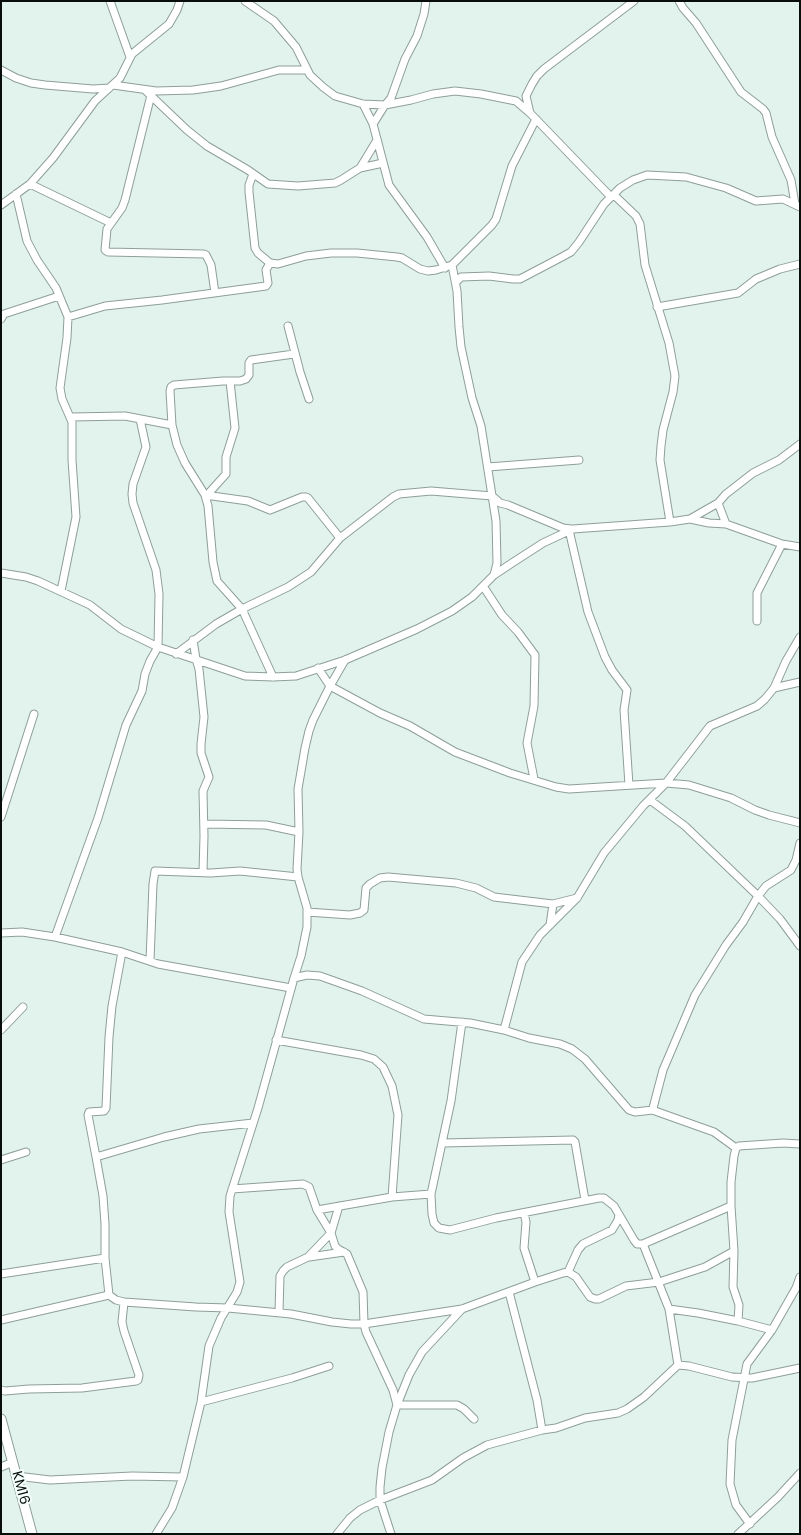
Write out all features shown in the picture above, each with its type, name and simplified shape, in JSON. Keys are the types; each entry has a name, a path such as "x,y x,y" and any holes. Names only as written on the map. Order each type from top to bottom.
{"street":[{"path":"110,1 130,57"},
{"path":"1,205 30,184 53,158 96,101 111,87 123,72 130,57 169,24 178,10 180,1"},
{"path":"245,1 274,21 296,47 306,70 323,87 335,96 363,104 385,104 393,101 456,91 482,94 516,101 536,119 611,197 614,195 638,220 643,256 669,343 675,376 673,392 663,430 660,460 670,522"},
{"path":"393,101 405,59 419,31 426,1"},
{"path":"516,101 526,96 532,84 544,69 634,1"},
{"path":"678,1 704,35 741,92 766,113 772,137 791,180 798,205"},
{"path":"1,70 16,78 31,83 58,87 93,89 111,87 156,91 210,88 276,71 306,70"},
{"path":"93,89 96,101"},
{"path":"145,90 187,130 207,146 268,184 280,186 304,186 335,183 360,168 383,162"},
{"path":"151,95 125,200 122,208 107,230 105,250 108,252 201,253 206,255 214,277 215,293"},
{"path":"526,96 530,113"},
{"path":"363,104 373,124 389,185 427,237 445,268"},
{"path":"373,124 385,104"},
{"path":"253,174 249,185 249,192 255,248 258,253 270,263 278,264 306,256 331,253 357,253 402,258 420,269 428,271 445,268 452,265 492,225 496,219 512,166 536,119"},
{"path":"360,168 377,140"},
{"path":"605,191 620,188 642,176 661,175 686,177 726,188 756,201 783,199 798,205"},
{"path":"30,184 111,223"},
{"path":"456,282 462,277 488,276 513,279 520,278 571,252 598,212 620,188"},
{"path":"16,194 27,241 59,296 68,317 68,338 60,388 62,399 71,417 73,425 72,460 76,517 61,591"},
{"path":"68,317 105,306 266,286 268,283 266,270 270,263"},
{"path":"657,307 738,293 756,279 780,269 800,264"},
{"path":"452,265 458,291 461,347 472,398 480,426 496,521 498,545 497,563 494,575"},
{"path":"458,291 462,277"},
{"path":"2,314 59,296"},
{"path":"288,326 294,354 309,399"},
{"path":"273,677 242,609 218,581 213,562 206,495 185,463 177,445 172,425 170,391 171,387 174,385 240,381 249,376 249,363 251,360 294,354"},
{"path":"206,495 226,474 226,457 235,428 230,381"},
{"path":"71,417 124,416 172,425"},
{"path":"55,937 98,818 125,730 142,691 145,674 150,661 158,648 159,594 156,570 133,503 132,494 133,484 146,447 140,419"},
{"path":"690,519 718,503 726,494 753,473 779,460 800,444"},
{"path":"488,467 579,460"},
{"path":"176,654 216,624 242,609 288,587 311,572 340,538 399,494 431,491 492,496 500,503 571,530"},
{"path":"206,495 248,501 270,510 302,497 306,497 340,538"},
{"path":"718,503 726,524"},
{"path":"1,572 26,577 61,591 90,605 120,629 158,648 245,676 273,677 296,676 345,660 417,629 452,611 472,597 494,575 543,543 571,530 690,519 708,523 726,524 782,544 800,547"},
{"path":"571,530 588,612 605,657 612,670 627,690 624,710 629,785"},
{"path":"757,621 757,594 782,544"},
{"path":"483,586 502,615 535,655 534,706 526,743 534,780"},
{"path":"504,1030 522,962 540,935 577,898 604,853 666,783 710,726 757,706 765,699 774,688 786,661 800,637"},
{"path":"193,640 199,669 204,717 201,753 209,777 203,791 202,802 204,824 203,872"},
{"path":"156,1534 172,1508 183,1477 200,1402 209,1346 219,1323 237,1292 240,1282 229,1212 229,1203 304,943 307,912 305,898 298,877 298,789 305,748 313,720 345,660"},
{"path":"318,668 330,686 380,713 410,726 466,757 510,773 556,787 569,789 666,783 689,785 719,793 769,815 800,823"},
{"path":"774,688 800,682"},
{"path":"1,817 34,714"},
{"path":"650,800 685,826 758,896 780,919 800,946"},
{"path":"204,824 266,825 299,832"},
{"path":"653,1110 664,1070 695,995 726,945 743,922 758,896 766,886 791,870 796,860 800,843"},
{"path":"150,961 153,884 156,871 240,871 298,877"},
{"path":"307,912 350,915 360,913 364,910 366,888 380,878 388,877 456,883 476,888 494,897 553,904 577,898"},
{"path":"550,925 553,904"},
{"path":"1,933 22,932 55,937 122,952 158,964 291,988"},
{"path":"122,952 112,1006 106,1108 104,1111 89,1112 88,1115 102,1196 105,1224 105,1258 109,1295 116,1300 124,1302 278,1312 332,1322 364,1324 462,1309 535,1282 568,1272 576,1277 590,1297 595,1299 626,1286 659,1282 705,1268 734,1251"},
{"path":"294,978 307,975 320,976 362,990 424,1019 462,1022 504,1030 529,1038 560,1044 572,1049 589,1063 628,1110 635,1112 653,1110 708,1129 736,1148"},
{"path":"1,1030 23,1007"},
{"path":"462,1022 451,1101 431,1194 434,1223 439,1228 445,1230 524,1212 585,1200 604,1198 614,1206 637,1244 643,1244 731,1206"},
{"path":"276,1040 374,1058 383,1067 392,1086 398,1115 392,1197"},
{"path":"96,1157 164,1137 199,1129 253,1123"},
{"path":"443,1143 573,1140 575,1142 585,1200"},
{"path":"736,1148 739,1146 800,1144"},
{"path":"736,1148 731,1182 731,1206 734,1251 732,1287 739,1305 738,1321"},
{"path":"1,1160 26,1152"},
{"path":"232,1189 303,1184 309,1187 317,1210 331,1233 335,1246 347,1254 363,1292 364,1324 393,1390 397,1405"},
{"path":"317,1210 392,1197 431,1194"},
{"path":"308,1257 331,1233 339,1206"},
{"path":"524,1212 526,1222 524,1248 535,1282"},
{"path":"568,1272 578,1250 589,1241 612,1230 618,1220 619,1214"},
{"path":"643,1244 669,1309 678,1365"},
{"path":"278,1312 280,1276 287,1267 308,1257 344,1252"},
{"path":"1,1274 105,1258"},
{"path":"750,1524 736,1505 730,1484 732,1440 744,1378 747,1364 772,1330 796,1288 800,1276"},
{"path":"509,1292 537,1400 542,1430"},
{"path":"1,1320 109,1295"},
{"path":"1,1390 82,1388 136,1381 139,1375 122,1322 124,1302"},
{"path":"391,1534 380,1500 382,1468 389,1432 397,1405 408,1375 422,1352 462,1309"},
{"path":"669,1309 738,1321 772,1330"},
{"path":"337,1534 355,1513 380,1500 432,1480 463,1458 487,1445 542,1430 556,1428 585,1418 608,1415 627,1409 644,1397 678,1365 689,1366 732,1377 744,1378 760,1377 800,1368"},
{"path":"200,1402 292,1378 329,1366"},
{"path":"397,1405 457,1405 464,1409 474,1419"},
{"name":"KM16","path":"1,1419 32,1534"},
{"path":"1,1467 13,1462"},
{"path":"738,1534 750,1524 800,1473"},
{"path":"17,1476 50,1480 132,1476 183,1477"}]}
